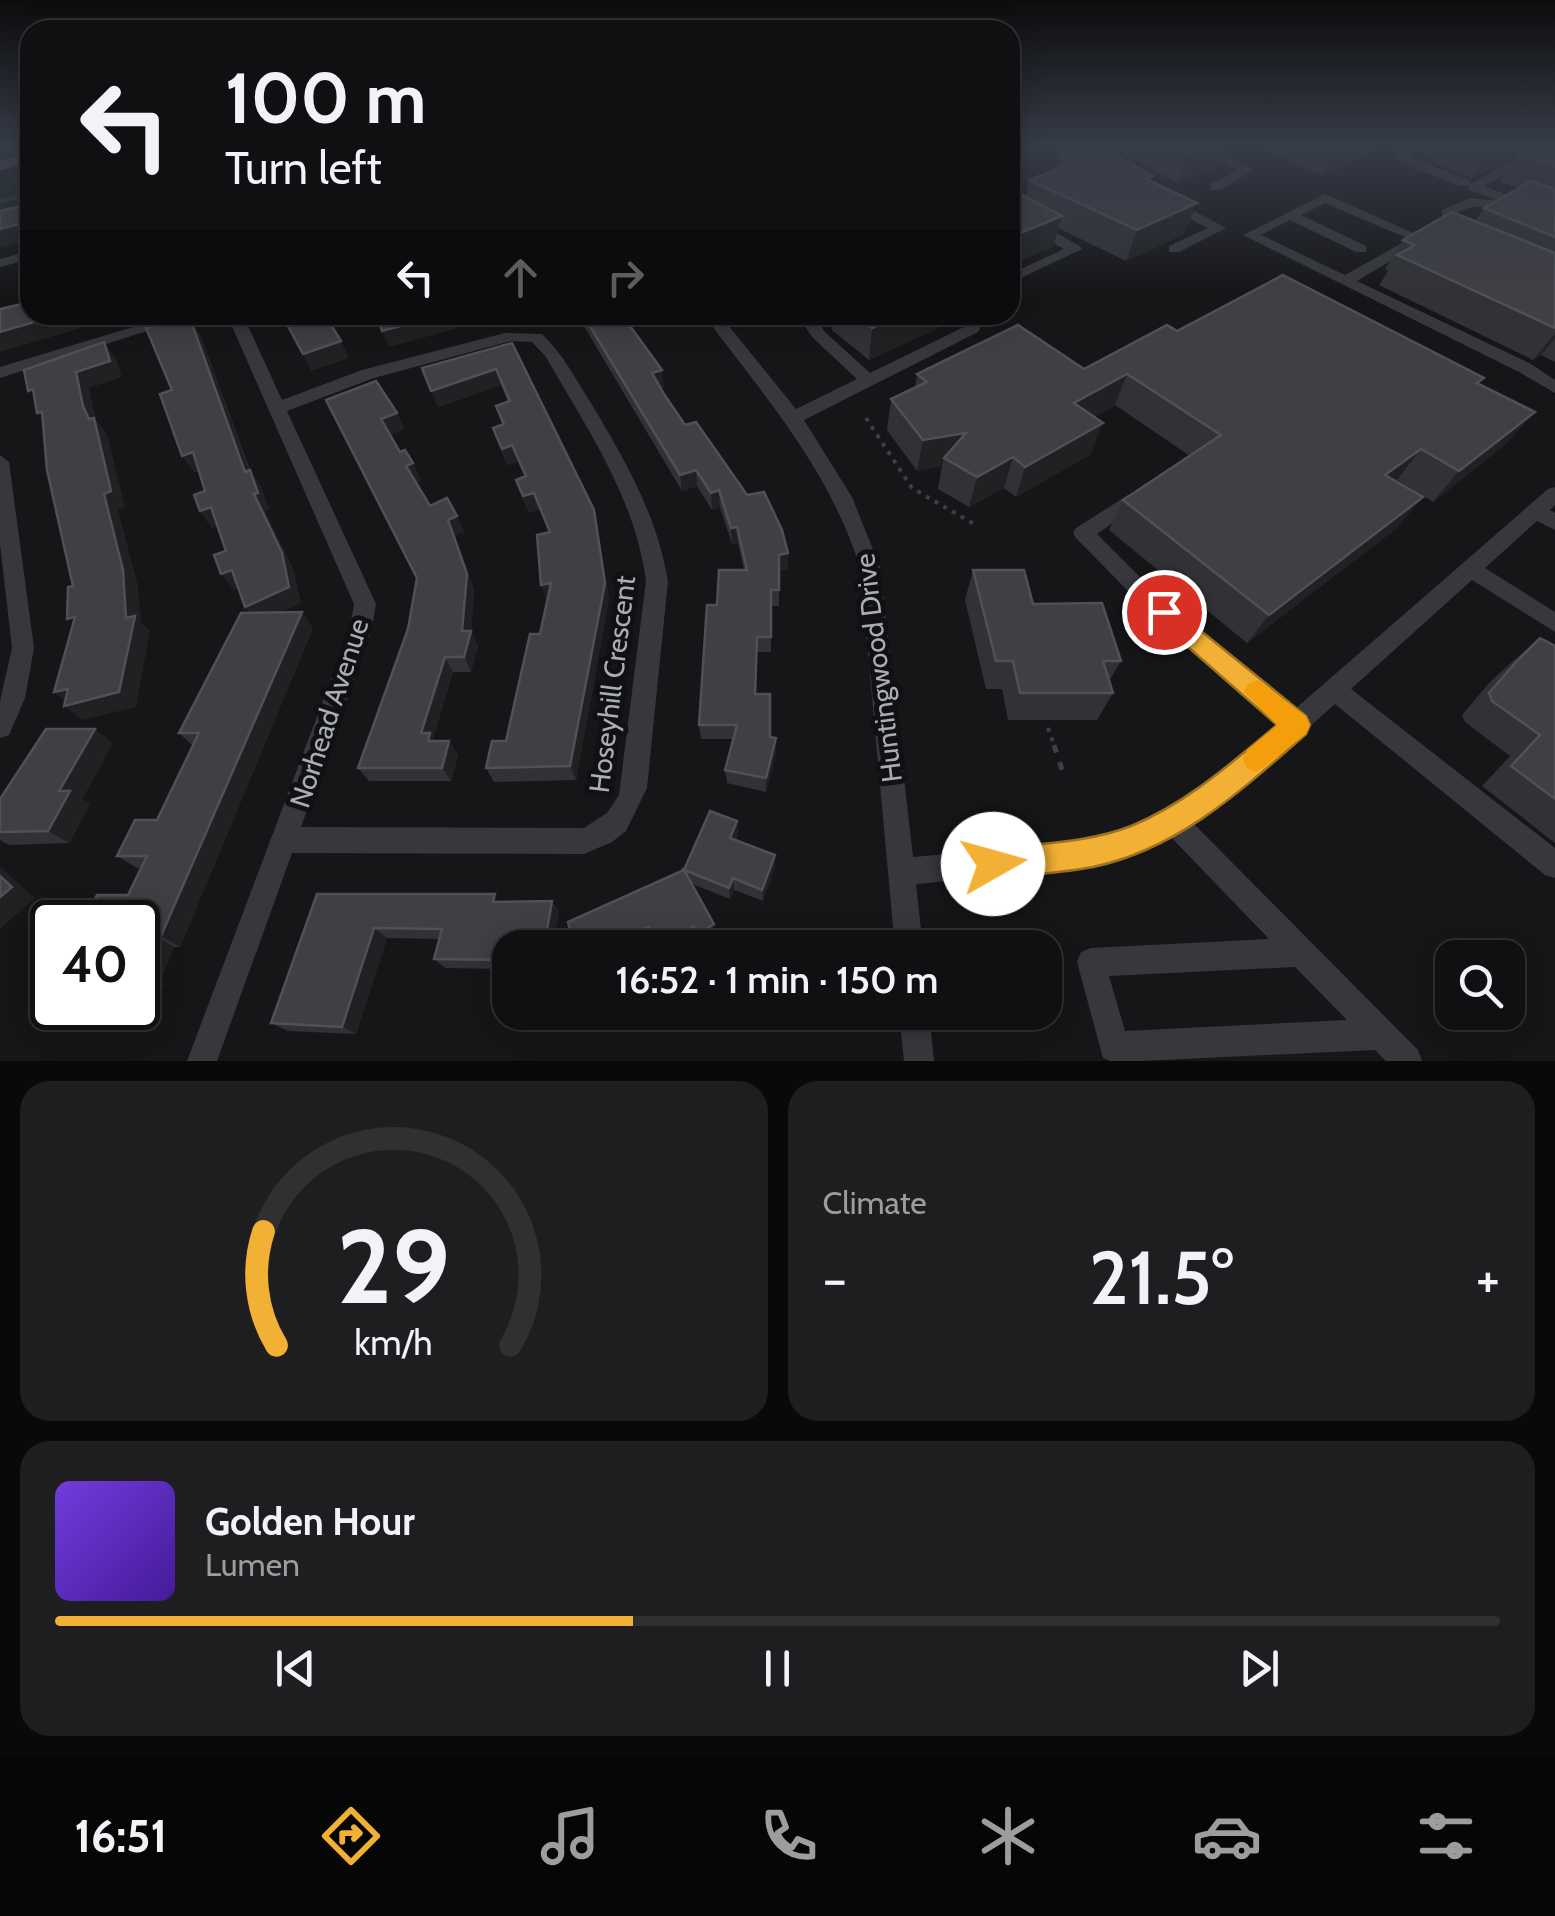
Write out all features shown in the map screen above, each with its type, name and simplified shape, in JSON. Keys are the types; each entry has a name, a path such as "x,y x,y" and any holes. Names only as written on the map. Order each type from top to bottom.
{"street":[{"path":"1155,196 1219,228 1174,249"},
{"path":"1496,196 1555,218"},
{"path":"1346,281 1426,235 1325,198 1250,235 1525,368 1555,388"},
{"path":"1448,213 1470,202 1490,202 1555,228"},
{"path":"1290,215 1361,250"},
{"path":"1020,218 1075,249 1020,275"},
{"path":"0,373 156,325"},
{"name":"Norhead Avenue","path":"202,1061 287,840 360,632 364,604 239,325"},
{"name":"Huntingwood Drive","path":"720,325 816,447 858,520 870,567 907,930"},
{"path":"812,325 868,380"},
{"path":"793,418 972,330 975,325"},
{"name":"Hoseyhill Crescent","path":"276,409 368,374 493,340 536,337 554,354 641,516 656,551 657,581 634,788 625,814 604,835 584,841 287,840"},
{"path":"0,462 23,648 13,698 0,727"},
{"path":"1135,500 1082,533 1138,588 1297,725"},
{"path":"902,872 1094,852 1136,839 1172,821 1209,800 1469,568 1549,509"},
{"path":"1469,568 1555,623"},
{"path":"1335,690 1555,865"},
{"path":"1172,821 1407,1061"},
{"path":"1301,952 1091,962 1114,1047 1381,1034"},
{"path":"916,1030 919,1061"}],"path":[{"path":"866,418 912,488 974,524"},
{"path":"1048,728 1065,779"}],"shaded area":[{"path":"0,196 20,196 20,207 0,212"}],"building":[{"path":"1020,196 1023,196 1062,216 1020,233"},
{"path":"1063,196 1181,196 1197,203 1137,230"},
{"path":"1506,196 1555,196 1555,237 1484,208"},
{"path":"20,206 20,224 0,229 0,211"},
{"path":"1452,212 1555,253 1555,328 1397,255 1415,245 1403,240"},
{"path":"1283,275 1484,378 1477,383 1535,412 1459,471 1421,449 1385,475 1423,497 1269,615 1123,500 1221,435 1127,374 1074,403 1103,423 1025,467 1013,457 977,477 944,458 966,433 923,440 891,399 927,382 917,374 1018,325 1084,369 1167,325 1177,331"},
{"path":"20,304 20,325 24,325 0,332 0,309"},
{"path":"192,325 245,472 250,470 258,493 254,494 282,553 289,587 245,607 232,570 221,574 214,555 226,551 211,507 200,511 194,495 205,491 193,452 182,456 160,394 172,390 146,328"},
{"path":"287,325 331,325 341,341 303,354"},
{"path":"380,325 404,325 382,331"},
{"path":"589,325 629,325 662,370 652,373 685,425 696,422 747,495 764,492 782,530 788,553 779,555 779,590 771,590 771,637 757,637 755,694 770,694 770,737 776,738 766,778 725,770 737,725 699,725 707,605 717,605 719,570 747,570 737,527 731,528 719,490 711,493 696,470 680,475"},
{"path":"104,342 110,361 76,372 83,406 89,419 94,418 111,491 104,494 123,570 126,618 135,616 119,692 64,706 68,689 54,692 75,617 67,619 68,587 73,586 47,470 42,412 37,413 33,389 28,391 24,370"},
{"path":"512,343 594,510 605,583 570,766 486,768 492,741 506,741 530,634 540,634 551,583 541,585 537,535 550,532 534,493 523,496 516,480 526,476 512,445 502,449 493,428 504,424 496,406 510,401 496,369 431,391 422,368"},
{"path":"376,381 397,413 381,419 400,452 405,450 413,463 406,466 430,506 447,498 457,516 448,520 467,574 462,631 471,631 464,657 445,657 421,733 430,733 428,741 449,741 442,768 358,768 408,629 417,578 326,400"},
{"path":"973,570 1024,570 1033,604 1102,603 1121,661 1103,661 1113,693 1020,693 1013,661 996,661"},
{"path":"302,612 160,936 160,900 95,900 97,895 128,895 147,856 117,856 135,820 157,820 199,733 179,733 241,613"},
{"path":"1540,638 1555,646 1555,799 1511,766 1540,735 1492,701 1489,693"},
{"path":"46,729 95,729 59,791 70,791 48,831 0,832 0,799"},
{"path":"710,811 737,821 730,838 775,855 762,890 733,878 729,888 684,870"},
{"path":"684,870 714,924 704,930 696,930 694,926 688,930 570,930 568,922"},
{"path":"0,876 12,887 0,897"},
{"path":"317,894 495,894 493,902 552,901 547,930 492,930 492,960 434,959 442,929 374,928 342,1027 271,1023"}],"waterway":[{"path":"0,201 20,196"}],"slow traffic":[{"path":"1257,759 1297,725 1258,692"}],"route":[{"path":"993,864 1094,852 1136,839 1209,800 1297,725 1164,612"}]}
